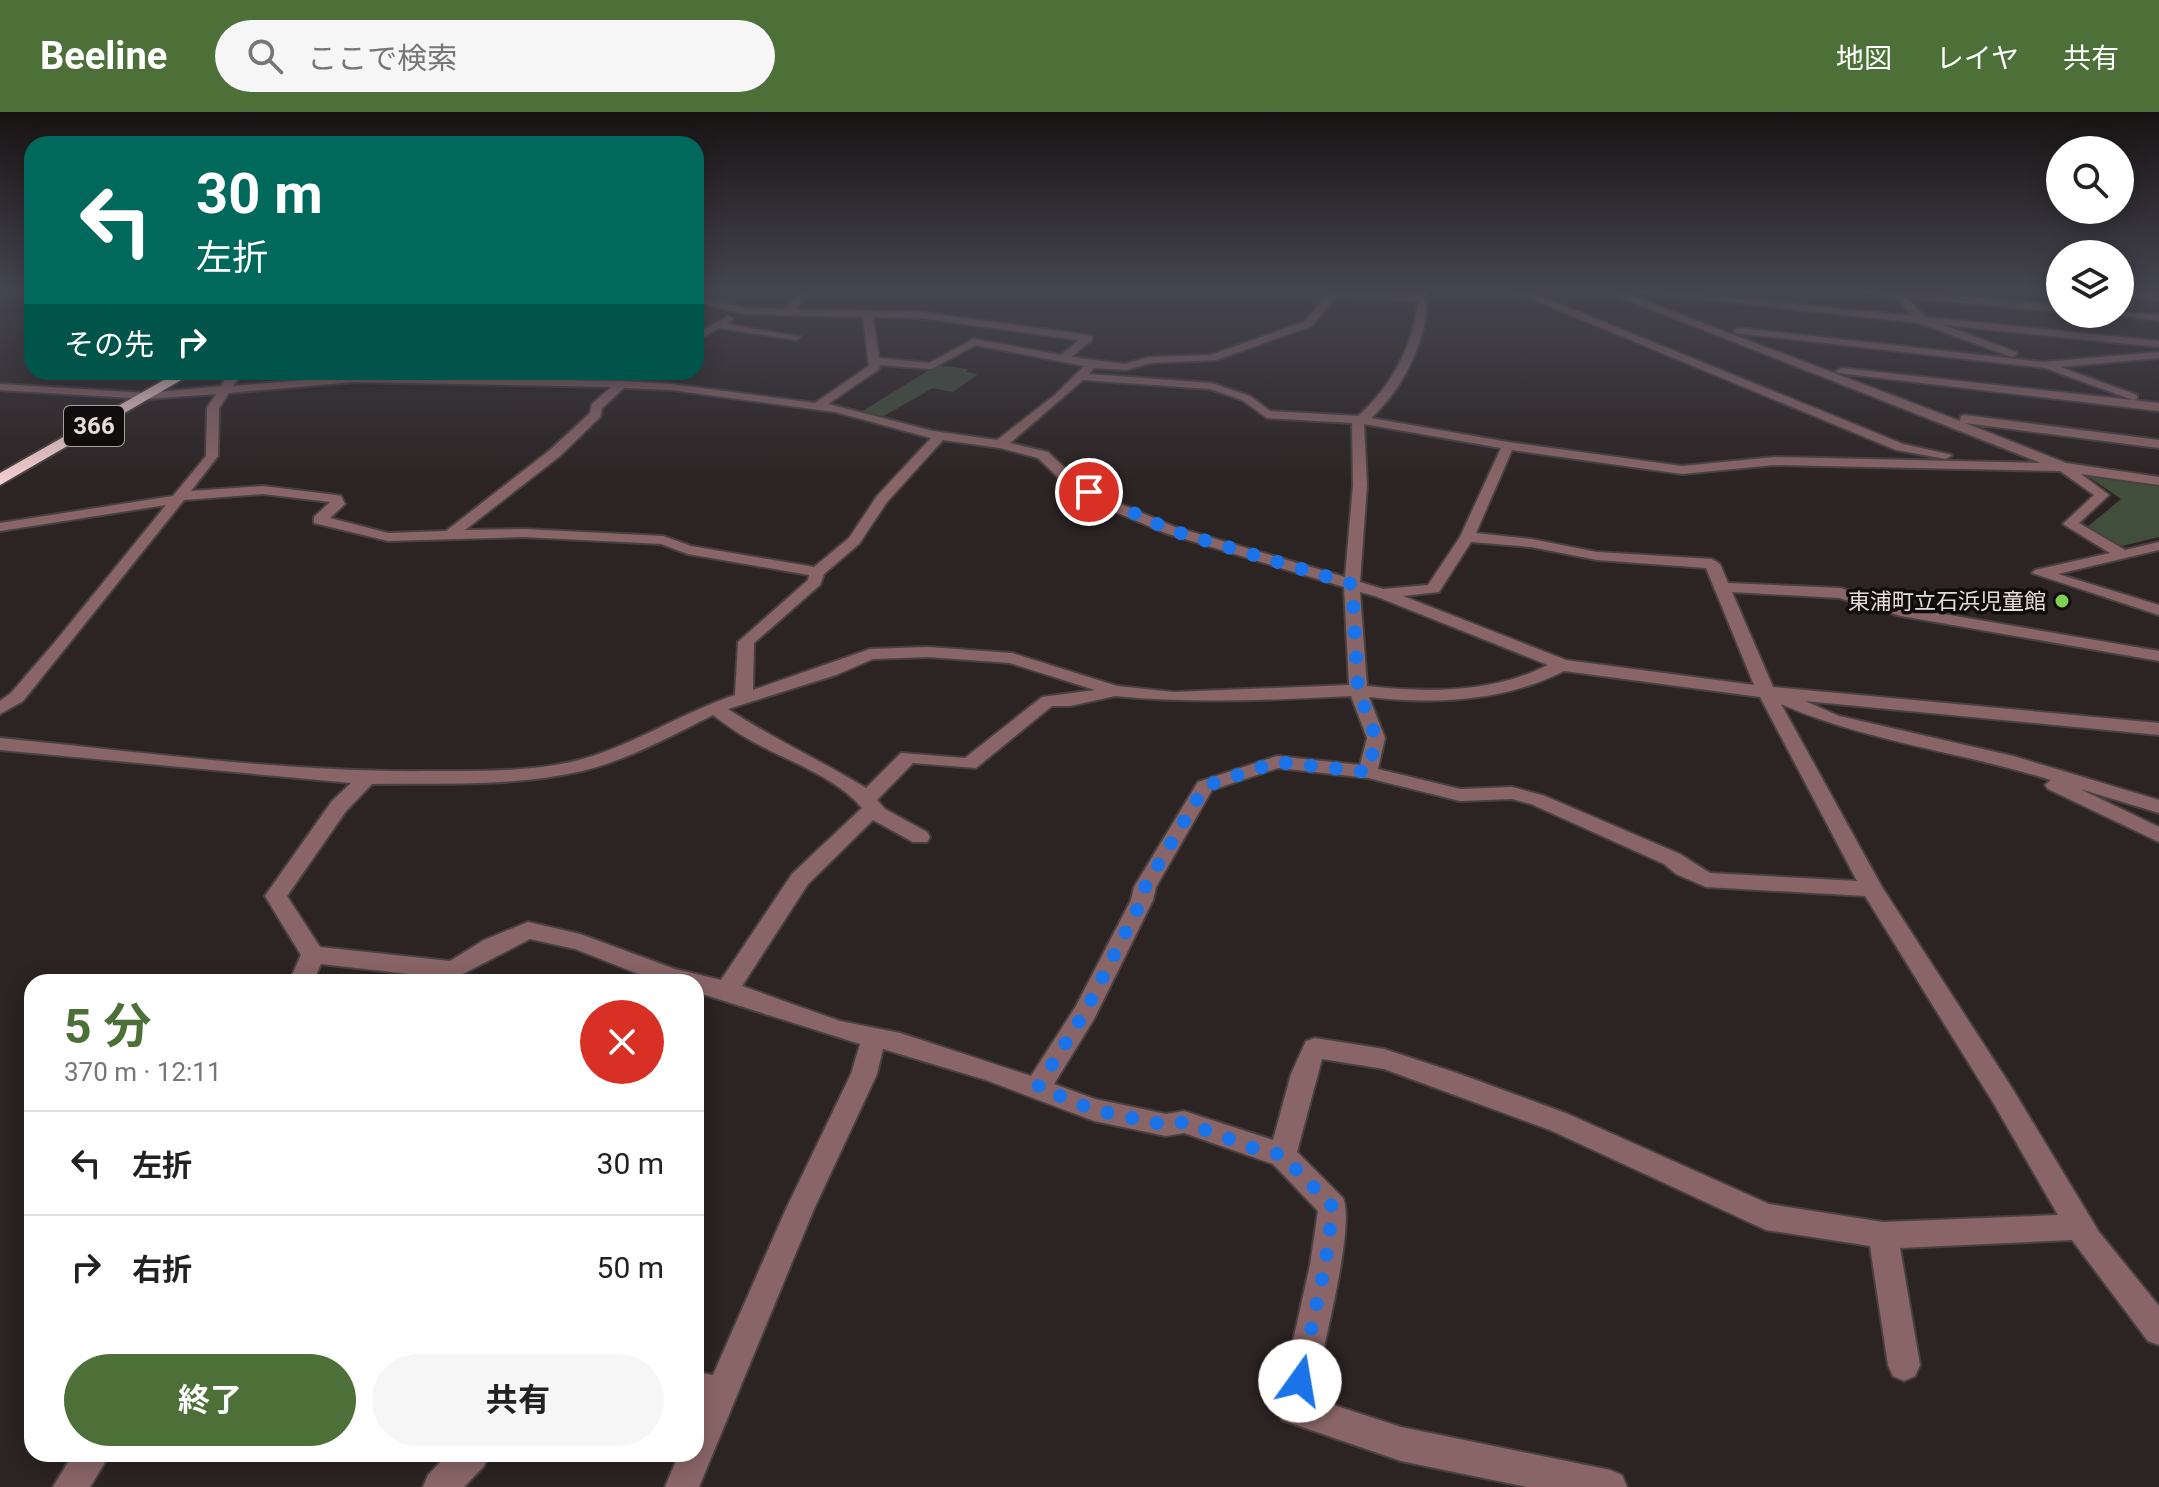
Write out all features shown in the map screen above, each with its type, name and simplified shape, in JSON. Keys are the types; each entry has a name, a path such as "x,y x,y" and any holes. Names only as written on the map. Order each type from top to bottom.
{"highway":[{"name":"366","path":"0,480 174,380"}],"street":[{"path":"816,407 875,367 875,355"},
{"path":"876,361 931,366 946,355"},
{"path":"1048,355 1126,367 1149,360 1220,355"},
{"path":"1064,358 1067,355"},
{"path":"1368,772 1376,738 1358,690 1352,584 1360,485 1357,424 1379,403 1406,355"},
{"path":"1671,355 1900,447 2159,481"},
{"path":"1779,355 2063,467 2102,495 2070,524 2123,555"},
{"path":"1956,355 2044,365 2157,355"},
{"path":"2017,355 2159,407"},
{"path":"1082,377 1092,364"},
{"path":"1811,368 2159,407"},
{"path":"1000,444 1073,381 1082,377 1203,385 1231,391 1267,414 1362,420 1508,446 1682,470 1774,461 2063,467"},
{"path":"0,709 17,697 61,646 212,456 213,408 232,380"},
{"path":"0,387 147,396 341,380"},
{"path":"397,380 625,384 671,387 816,407 940,436 1000,444 1043,455 1069,480 1096,496 1170,530 1381,593 1562,665 1704,686 2159,729"},
{"path":"571,384 574,380"},
{"path":"450,535 555,453 596,414 596,407 630,380"},
{"path":"2135,398 2159,396"},
{"path":"1938,416 2159,444"},
{"path":"744,697 746,642 815,582 817,572 854,541 882,499 940,436"},
{"path":"1381,593 1433,589 1467,537 1508,446"},
{"path":"1970,457 2036,456"},
{"path":"0,527 181,498 263,490 336,499 338,504 319,520 388,537 575,534 663,540 688,550 817,572"},
{"path":"1467,537 1531,543 1597,556 1712,564 1765,690 1872,889 2003,1096 2079,1227 2159,1330"},
{"path":"2159,546 2040,573 2159,610"},
{"path":"1721,587 1840,593 1901,611 2159,656"},
{"path":"0,744 367,778 494,777 579,766 624,751 714,708 830,671 870,654 928,652 1012,658 1115,691 1174,697 1239,697 1358,690 1407,696 1486,691 1532,680 1562,665"},
{"path":"1765,690 1833,720 2006,760 2159,807"},
{"path":"727,990 800,879 870,804 908,757 969,764 1048,701 1070,701 1115,691"},
{"path":"714,708 756,736 811,763 920,837"},
{"path":"2006,760 2159,835"},
{"path":"1038,1087 1085,1012 1142,900 1145,887 1205,786 1277,762 1368,772 1460,795 1512,793 1538,800 1672,859 1706,880 1872,889"},
{"path":"313,955 276,896 339,806 367,778"},
{"path":"313,955 453,970 492,946 528,930 580,942 663,974"},
{"path":"305,974 313,955"},
{"path":"704,984 727,990 813,1023 1038,1087 1094,1110 1166,1125 1184,1122 1256,1149 1282,1155 1333,1207 1325,1265 1294,1408 1401,1444 1610,1487"},
{"path":"704,1411 708,1390 864,1074 874,1038"},
{"path":"1282,1155 1290,1134 1304,1067 1315,1048 1384,1059 1448,1080 1559,1122 1766,1217 1883,1235 2079,1227"},
{"path":"1883,1235 1904,1365"},
{"path":"70,1487 87,1462"},
{"path":"440,1487 464,1462"},
{"path":"682,1487 693,1462"}],"green space":[{"path":"937,365 968,369 966,372 978,374 953,392 933,388 882,417 861,412"},
{"path":"2083,473 2159,485 2159,537 2122,546 2087,527 2121,499"}],"place":[{"name":"東浦町立石浜児童館","path":"2062,601"}],"route":[{"path":"1089,492 1170,530 1352,584 1358,690 1376,738 1368,772 1300,762 1277,762 1209,782 1145,887 1142,900 1085,1012 1038,1087 1094,1110 1166,1125 1184,1122 1256,1149 1282,1155 1333,1207 1325,1265 1300,1381"}]}
